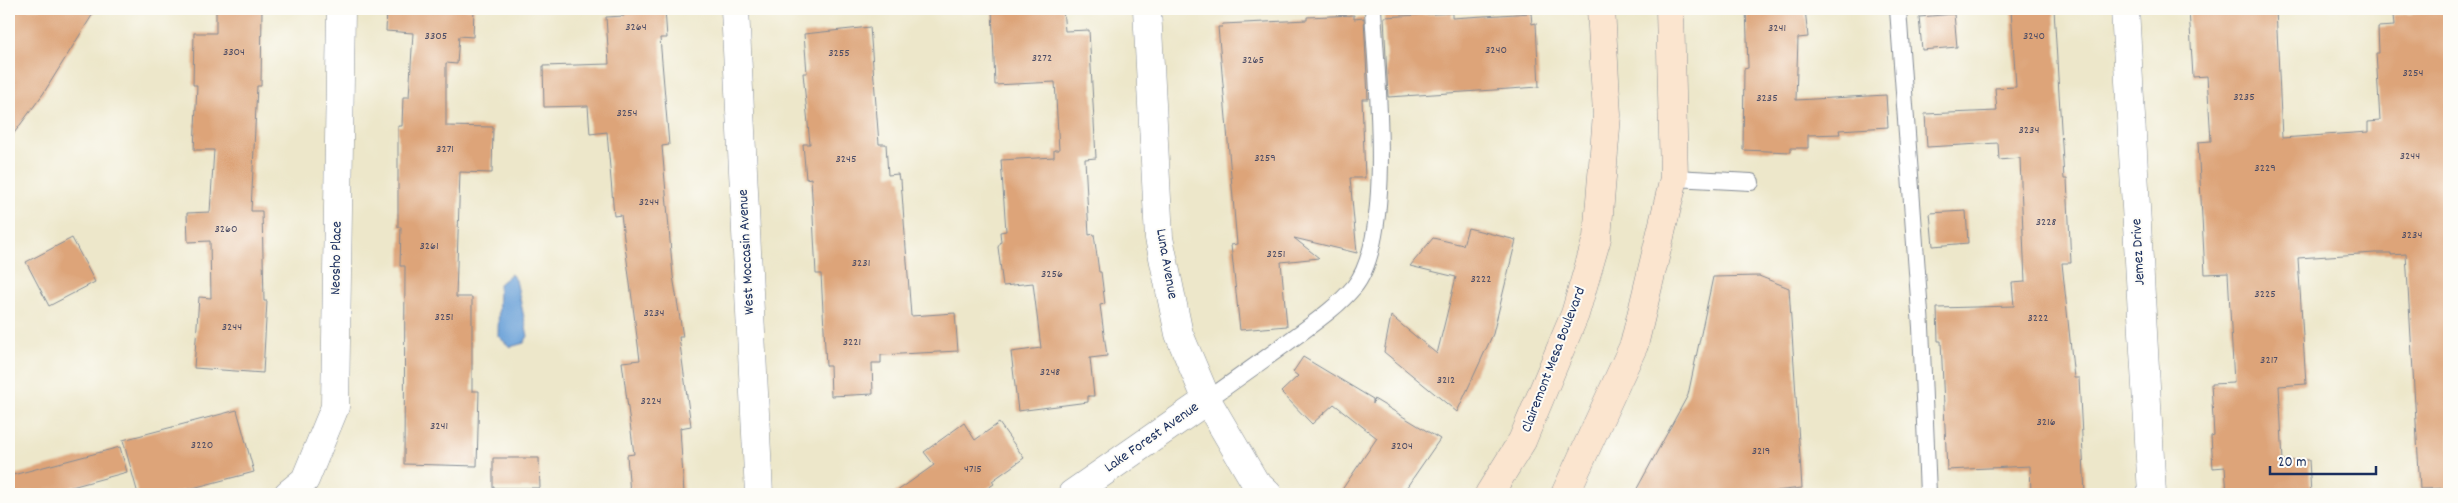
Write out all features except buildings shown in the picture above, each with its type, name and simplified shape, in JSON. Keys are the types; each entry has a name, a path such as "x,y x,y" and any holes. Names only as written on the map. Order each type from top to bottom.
{"main road":[{"name":"Clairemont Mesa Boulevard","path":"1488,494 1522,441 1575,314 1597,238 1607,115 1601,9"},
{"path":"1565,494 1634,345 1674,178 1670,9"}],"street":[{"name":"Neosho Place","path":"288,494 305,480 335,407 341,9"},
{"name":"West Moccasin Avenue","path":"736,9 759,494"},
{"name":"Luna Avenue","path":"1147,9 1159,238 1179,334 1207,400 1255,482 1268,494"},
{"name":"Jemez Drive","path":"2125,9 2152,494"},
{"name":"Lake Forest Avenue","path":"1072,494 1207,400"}],"lane":[{"path":"1207,400 1330,311 1354,287 1366,268 1376,217 1381,174 1373,9"},
{"path":"1898,9 1921,327 1928,494"},
{"path":"1674,178 1751,182"}],"water":[{"path":"511,274 516,280 528,336 524,343 510,347 498,336 499,284"}]}
